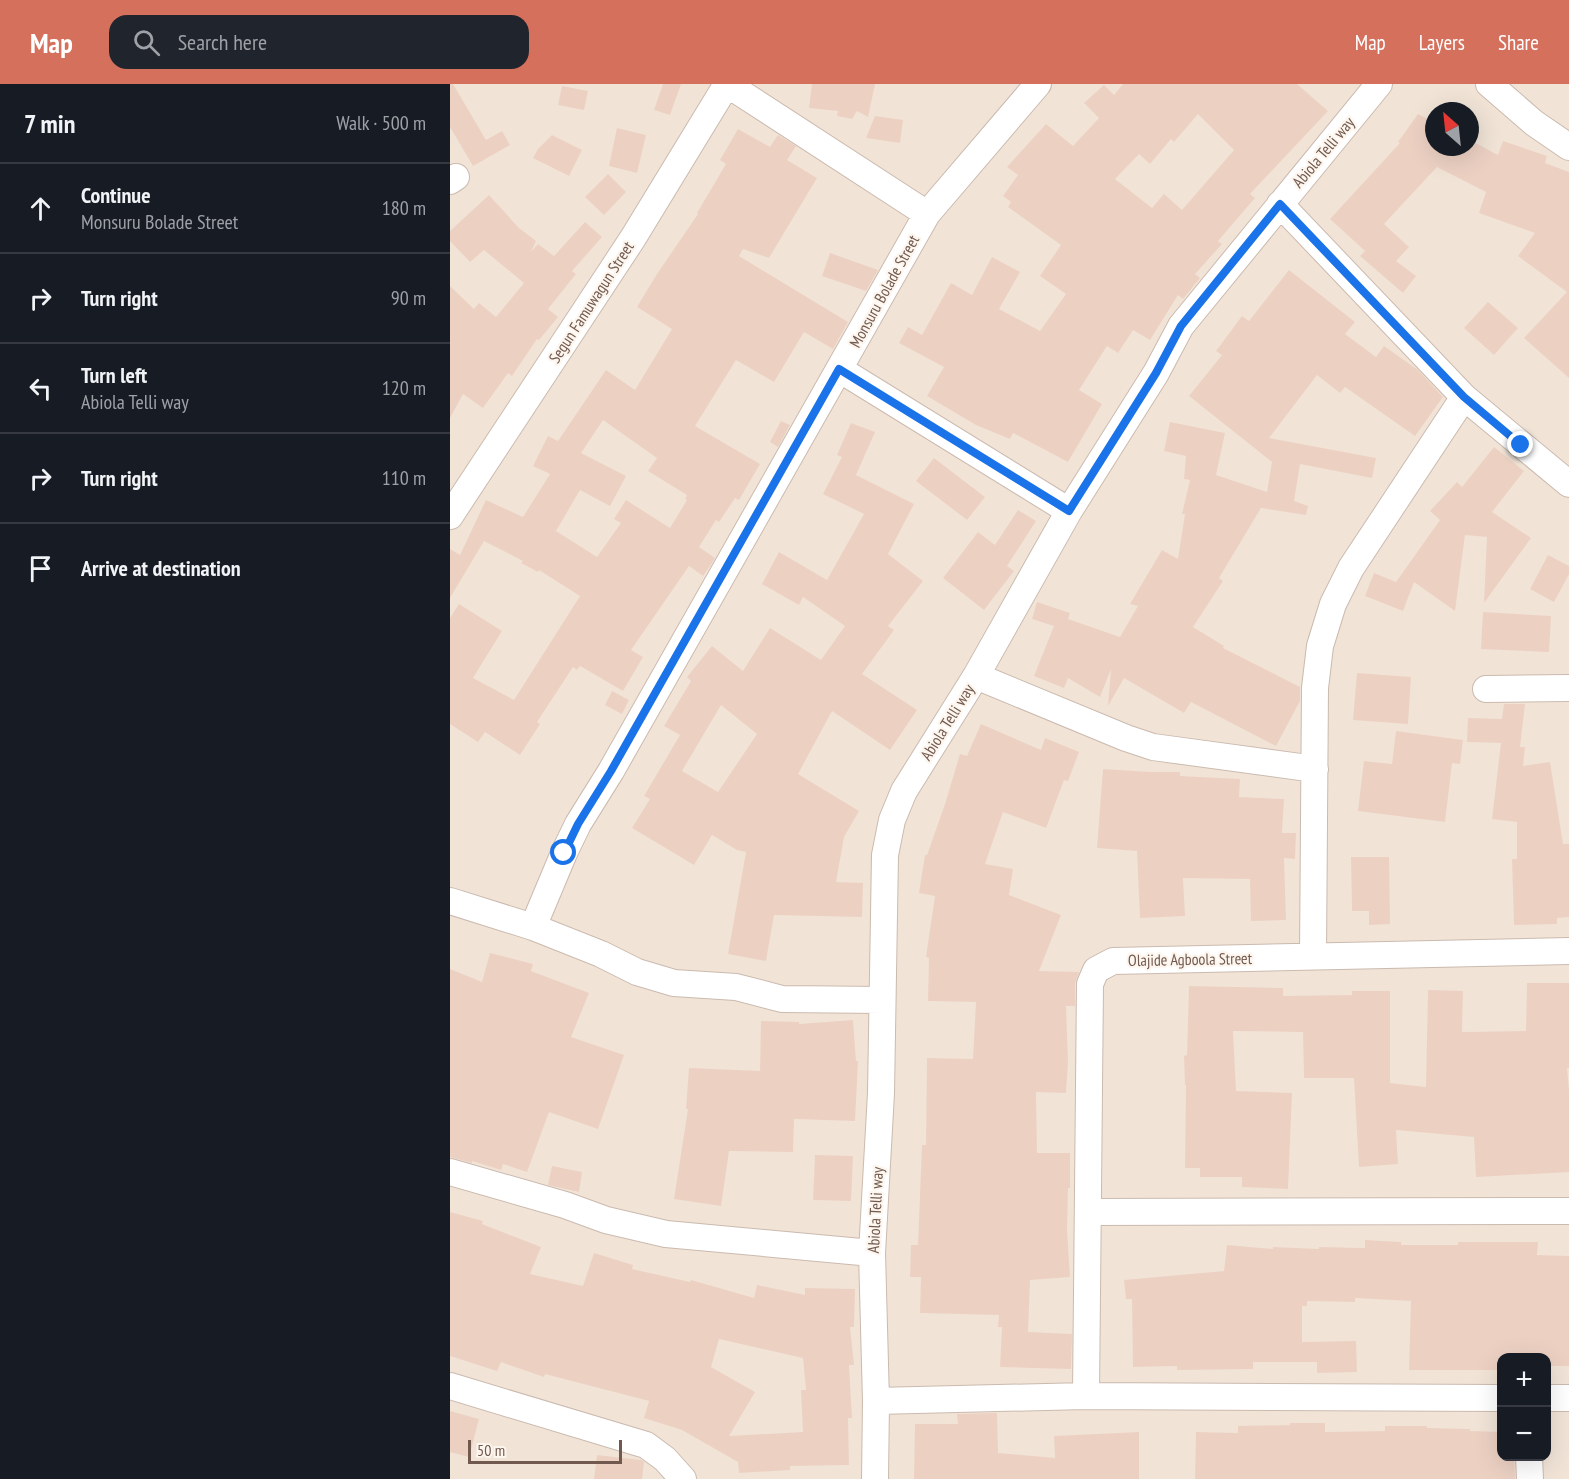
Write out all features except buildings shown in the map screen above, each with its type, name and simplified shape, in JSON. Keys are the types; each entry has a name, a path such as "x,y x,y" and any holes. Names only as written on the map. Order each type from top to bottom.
{"street":[{"path":"727,84 927,214"},
{"name":"Segun Famuwagun Street","path":"450,516 633,238 727,84"},
{"name":"Monsuru Bolade Street","path":"533,927 578,824 611,771 927,214 1038,84"},
{"name":"Abiola Telli way","path":"875,1479 876,1401 872,1253 881,1093 885,855 892,820 904,790 976,676 1069,511 1156,373 1181,326 1379,84"},
{"path":"1489,84 1534,123 1569,147"},
{"path":"1280,204 1464,397 1569,484"},
{"path":"839,369 1069,511"},
{"path":"1313,956 1315,688 1320,646 1333,604 1350,568 1464,397"},
{"path":"976,676 1153,747 1315,769"},
{"path":"1486,689 1569,688"},
{"path":"450,901 533,927 601,954 637,972 674,983 736,987 782,999 882,1000"},
{"name":"Olajide Agboola Street","path":"1086,1396 1090,984 1096,970 1113,961 1569,951"},
{"path":"450,1172 565,1205 606,1220 666,1234 872,1253"},
{"path":"1089,1212 1569,1211"},
{"path":"450,1386 646,1444 665,1459 683,1479"},
{"path":"876,1401 1086,1396 1497,1398"},
{"path":"1551,1398 1569,1398"},
{"path":"1529,1461 1530,1479"}],"shaded area":[{"path":"450,84 1569,84 1569,1479 450,1479"}],"route":[{"path":"564,853 578,824 611,771 839,369 1069,511 1156,373 1181,326 1280,204 1464,397 1521,445"}]}
